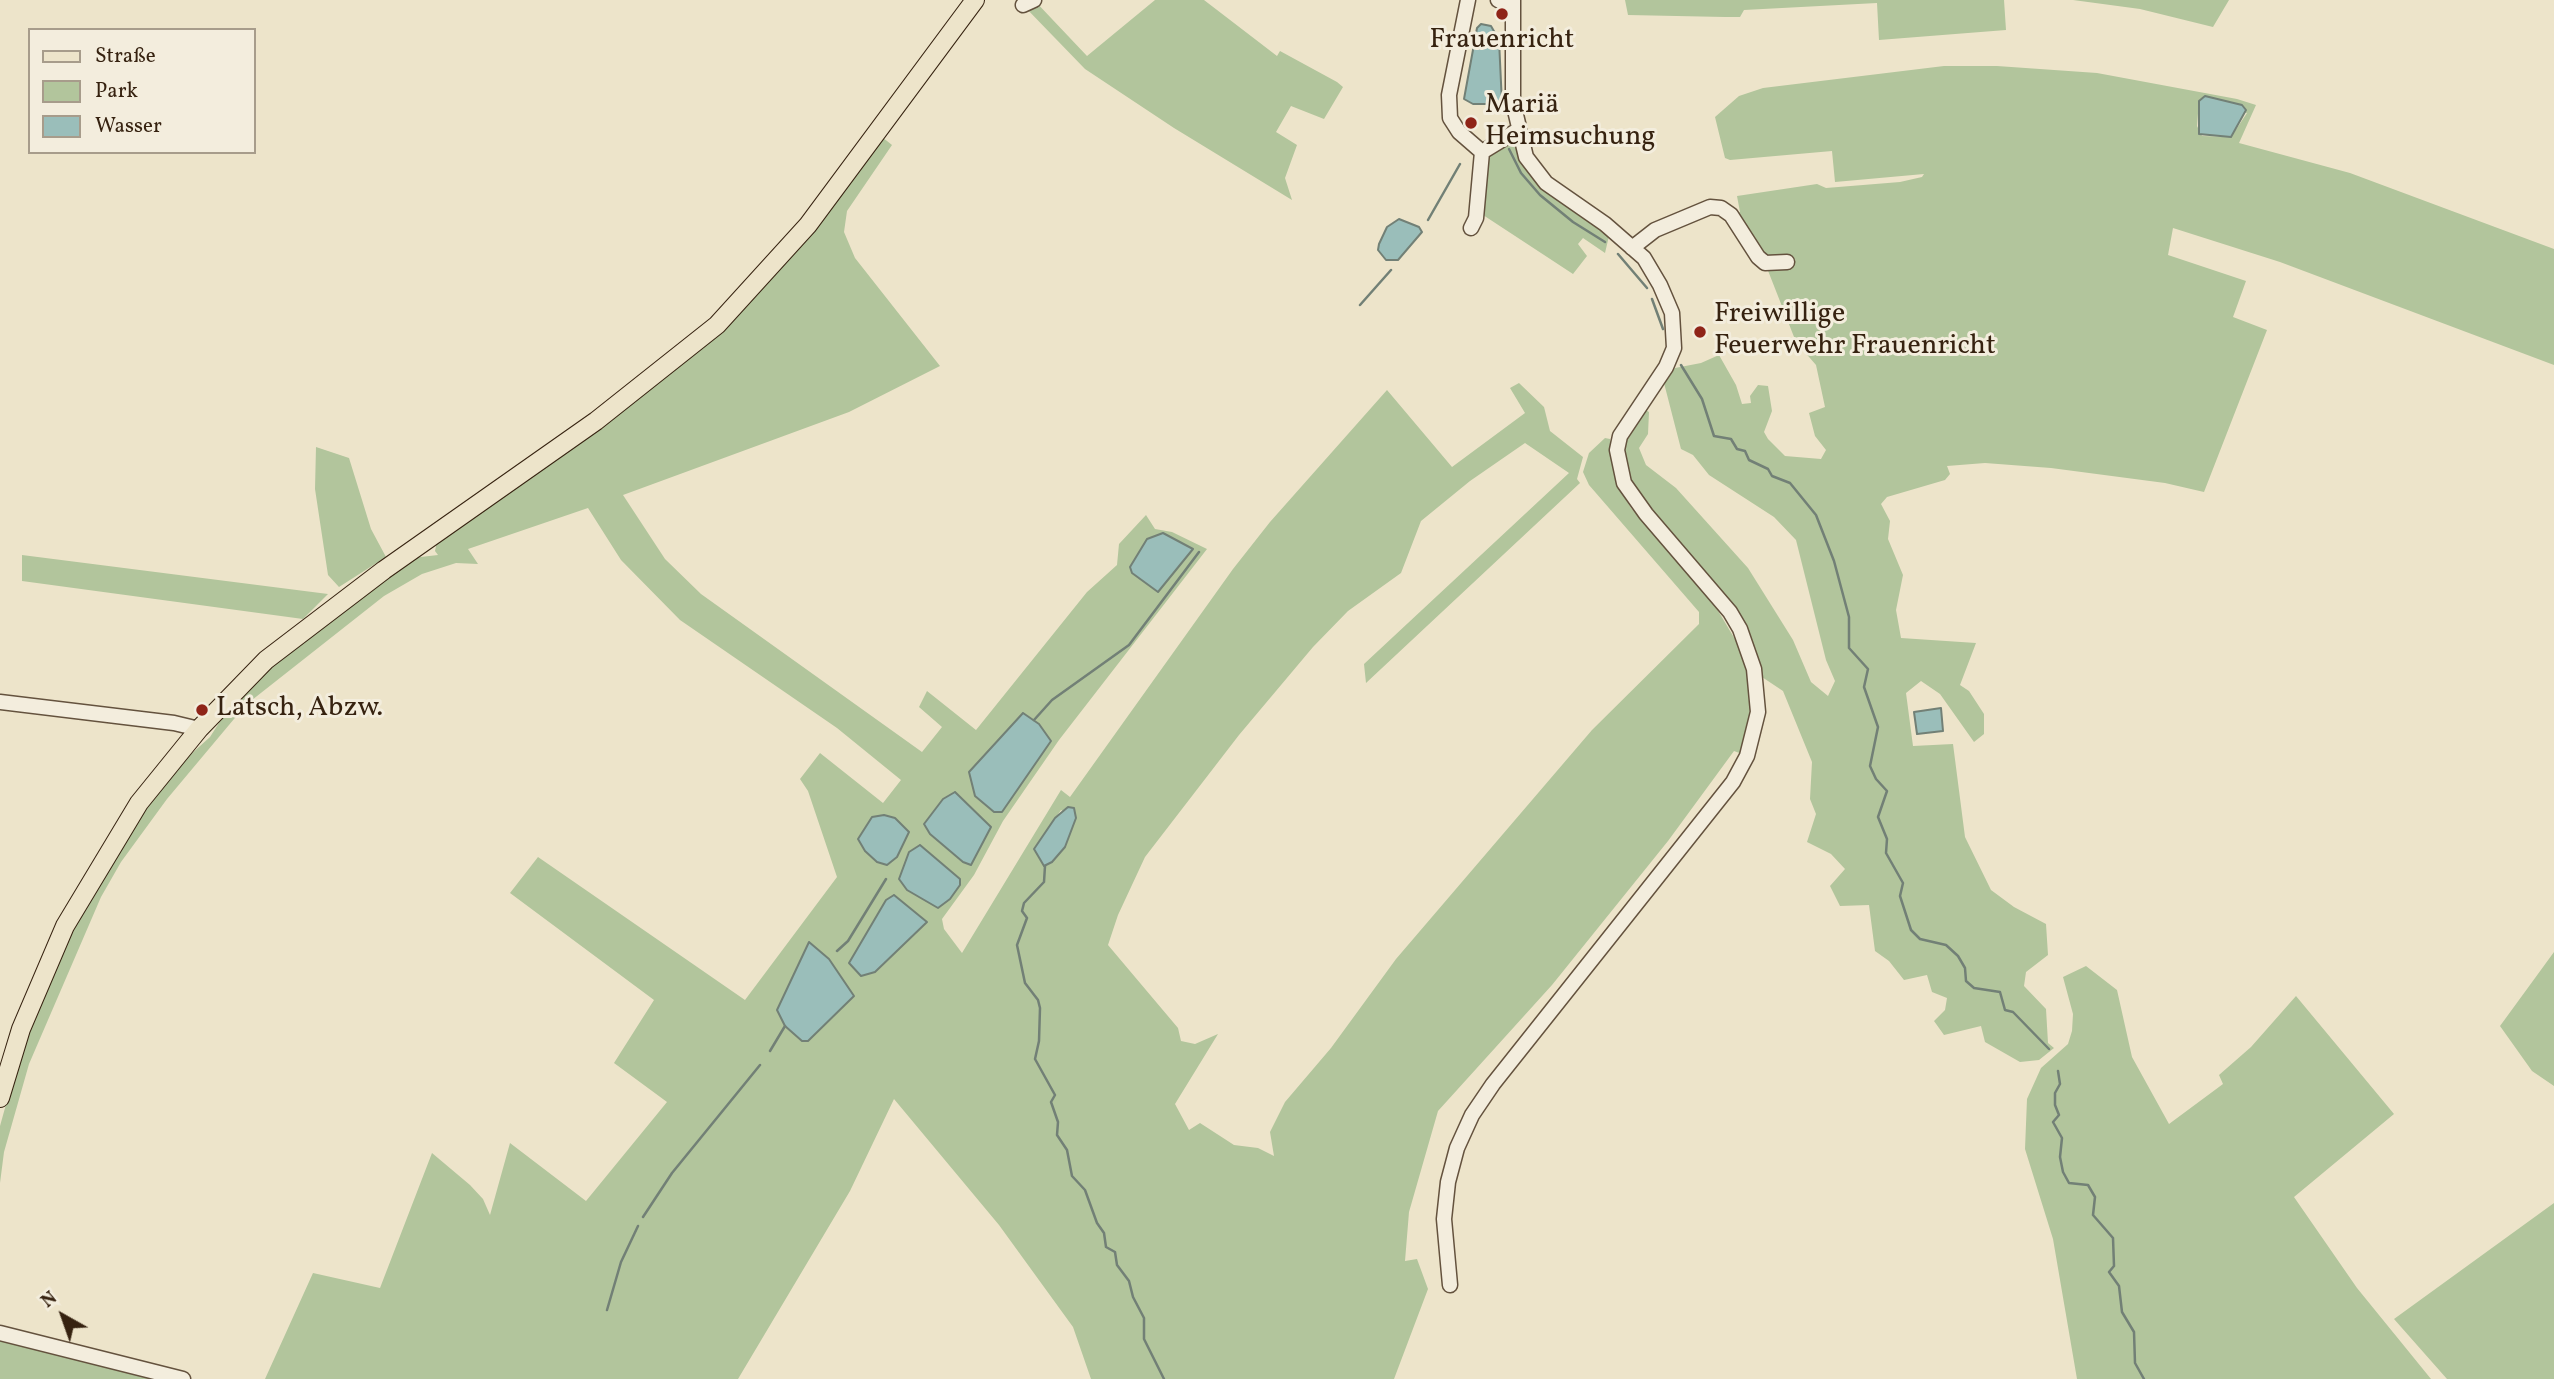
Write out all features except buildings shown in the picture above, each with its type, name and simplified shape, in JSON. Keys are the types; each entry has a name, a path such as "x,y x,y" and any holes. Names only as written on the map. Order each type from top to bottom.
{"main road":[{"path":"0,1098 26,1018 65,926 139,803 199,729 266,660 375,577 596,421 717,325 808,225 975,0"}],"street":[{"path":"1468,0 1453,67 1448,110 1454,126 1482,152"},
{"path":"1450,1285 1444,1219 1448,1182 1457,1148 1472,1115 1733,782 1744,765 1758,712 1754,669 1740,629 1730,612 1623,483 1617,450 1626,425 1666,367 1674,348 1672,313 1644,258 1605,224 1546,183 1526,157 1518,130 1512,82 1512,3 1498,0"},
{"path":"1482,152 1518,130"},
{"path":"1471,228 1478,208 1482,152"},
{"path":"1632,248 1655,230 1710,207 1721,208 1731,215 1758,257 1765,263 1787,262"},
{"path":"0,702 174,723 199,729"},
{"path":"0,1333 183,1379"}],"green space":[{"path":"1034,0 1087,56 1155,0 1204,0 1277,56 1280,51 1337,82 1343,87 1324,119 1291,106 1276,132 1297,145 1285,178 1292,200 1174,128 1085,69 1023,5"},
{"path":"1625,0 2004,0 2006,30 1879,40 1877,3 1744,10 1740,17 1725,17 1628,15"},
{"path":"2073,0 2229,0 2213,27 2140,9"},
{"path":"1944,66 1997,66 2097,73 2237,99 2256,105 2239,143 2350,173 2554,249 2554,365 2280,262 2173,228 2168,255 2246,281 2233,317 2267,330 2204,492 2165,483 2051,468 1985,463 1947,466 1950,474 1945,480 1887,497 1881,504 1890,521 1888,539 1903,575 1896,610 1901,638 1976,643 1960,685 1969,691 1984,714 1984,734 1974,742 1940,694 1921,681 1906,693 1913,746 1953,744 1965,837 1991,890 2014,907 2046,924 2048,955 2026,972 2024,986 2046,1009 2048,1043 2054,1048 2039,1060 2020,1062 1985,1042 1981,1026 1944,1035 1934,1021 1945,1010 1947,998 1932,992 1927,975 1904,980 1889,961 1875,951 1869,905 1840,906 1830,886 1845,869 1831,854 1807,842 1816,814 1810,799 1812,762 1783,691 1762,677 1750,639 1627,479 1622,449 1630,425 1644,409 1649,412 1648,434 1639,448 1646,465 1676,488 1748,568 1793,640 1811,682 1828,696 1835,681 1826,660 1796,540 1774,517 1709,475 1693,455 1681,449 1664,383 1675,368 1701,363 1719,355 1736,385 1742,404 1751,403 1750,396 1758,385 1768,386 1772,411 1764,432 1768,439 1785,456 1821,459 1826,450 1815,436 1809,413 1825,407 1816,365 1796,342 1765,263 1731,215 1740,212 1737,196 1817,184 1826,188 1900,182 1922,177 1924,174 1835,182 1832,151 1730,160 1725,158 1715,117 1739,96 1763,88","holes":["2199,101 2247,113 2231,137 2202,136 2197,126"]},
{"path":"882,137 892,145 847,211 844,232 855,258 940,366 849,412 623,495 665,559 701,594 922,752 942,727 919,707 927,691 976,730 1087,592 1117,565 1119,544 1146,515 1155,529 1172,532 1207,549 1059,740 1003,821 974,875 942,919 944,929 962,953 1061,790 1070,797 1233,569 1270,522 1387,390 1452,467 1525,413 1510,388 1519,383 1544,407 1550,431 1583,457 1577,479 1580,483 1366,683 1364,664 1569,473 1525,443 1470,481 1421,521 1401,573 1348,611 1313,647 1239,735 1145,857 1118,915 1108,945 1178,1028 1181,1041 1195,1044 1218,1034 1175,1104 1189,1130 1200,1123 1234,1145 1258,1148 1274,1156 1270,1132 1285,1102 1331,1048 1396,959 1592,730 1699,624 1699,612 1589,485 1583,472 1589,453 1605,438 1610,439 1619,488 1631,508 1717,609 1742,651 1751,696 1751,720 1742,754 1734,751 1668,841 1552,985 1438,1111 1409,1212 1405,1261 1417,1259 1428,1289 1394,1379 1091,1379 1073,1327 999,1225 894,1099 850,1191 738,1379 265,1379 313,1273 380,1288 432,1153 470,1185 483,1199 490,1215 510,1143 586,1201 667,1102 614,1063 654,1000 510,893 538,857 745,1000 837,877 808,791 800,779 820,753 883,803 901,780 837,728 680,620 621,560 588,508 468,549 478,564 456,563 422,574 384,596 252,700 234,719 167,799 121,862 101,897 29,1064 4,1152 0,1183 0,1126 33,1016 92,889 169,774 210,737 226,712 271,665 412,558 438,555 435,551 437,541 624,408 714,338 796,251","holes":["1061,810 1076,818 1065,847 1052,862 1044,866 1034,849"]},
{"path":"1508,143 1516,148 1524,166 1544,190 1609,236 1605,253 1583,238 1578,244 1587,256 1573,274 1480,213 1484,159"},
{"path":"316,447 349,458 371,529 386,557 339,587 328,575 315,489"},
{"path":"22,555 328,594 303,619 22,581"},
{"path":"2554,952 2554,1086 2532,1071 2500,1026"},
{"path":"2086,966 2117,990 2132,1057 2169,1124 2223,1084 2219,1075 2251,1047 2296,996 2394,1114 2294,1197 2357,1288 2431,1379 2077,1379 2053,1239 2025,1149 2027,1099 2041,1068 2068,1044 2072,1031 2073,1014 2063,977"},
{"path":"2554,1203 2554,1379 2447,1379 2394,1319"},
{"path":"0,1331 183,1379 0,1379"}],"water":[{"path":"1481,24 1491,26 1499,40 1502,104 1473,104 1464,99 1477,28"},
{"path":"2205,96 2242,105 2246,110 2231,137 2199,134 2199,101"},
{"path":"1399,219 1419,227 1422,232 1398,260 1386,260 1378,250 1379,244 1387,227"},
{"path":"1163,533 1193,549 1158,592 1132,573 1130,567 1147,539"},
{"path":"1941,708 1943,731 1917,734 1914,712"},
{"path":"1023,713 1039,724 1051,741 1002,812 994,812 975,796 969,772"},
{"path":"955,792 991,827 971,865 963,862 930,834 924,824 943,799"},
{"path":"1068,807 1074,808 1076,818 1065,847 1052,862 1044,866 1034,849 1055,818"},
{"path":"884,815 895,818 909,832 897,857 887,865 877,862 865,851 858,839 872,817"},
{"path":"920,845 960,879 960,885 950,899 938,908 907,890 899,879 909,852"},
{"path":"894,895 927,922 875,972 861,976 849,963 886,900"},
{"path":"809,942 829,959 854,996 808,1041 802,1041 785,1026 777,1010"}],"waterway":[{"path":"1509,149 1521,173 1540,195 1573,222 1605,242"},
{"path":"1428,220 1460,164"},
{"path":"1618,254 1647,288"},
{"path":"1360,305 1391,270"},
{"path":"1652,299 1663,329"},
{"path":"1681,365 1702,399 1714,436 1731,439 1737,449 1745,451 1749,460 1768,469 1772,476 1790,483 1816,515 1834,561 1849,617 1849,648 1868,669 1864,687 1878,727 1870,766 1876,779 1887,791 1878,817 1887,839 1886,853 1903,883 1900,896 1911,930 1920,939 1946,945 1958,956 1965,968 1966,981 1974,988 2000,992 2005,1010 2013,1012 2049,1049"},
{"path":"1034,720 1052,700 1129,645 1199,552"},
{"path":"1045,866 1044,882 1024,903 1022,911 1027,918 1017,945 1025,983 1038,1000 1040,1008 1039,1041 1035,1059 1055,1095 1051,1102 1058,1122 1057,1135 1067,1150 1072,1176 1085,1190 1097,1223 1104,1233 1106,1247 1115,1252 1117,1265 1129,1281 1133,1297 1144,1318 1144,1339 1164,1379"},
{"path":"837,951 848,941 886,879"},
{"path":"770,1051 785,1026"},
{"path":"643,1217 672,1173 760,1065"},
{"path":"2058,1071 2060,1084 2055,1093 2055,1105 2059,1115 2053,1122 2062,1138 2060,1157 2063,1172 2069,1183 2088,1185 2095,1197 2093,1215 2113,1238 2114,1266 2109,1272 2119,1286 2122,1312 2134,1332 2135,1363 2144,1379"},
{"path":"607,1310 621,1262 638,1226"}],"place":[{"name":"Frauenricht","path":"1502,14"},
{"name":"Mariä Heimsuchung","path":"1471,123"},
{"name":"Freiwillige Feuerwehr Frauenricht","path":"1700,332"},
{"name":"Latsch, Abzw.","path":"202,710"}]}
